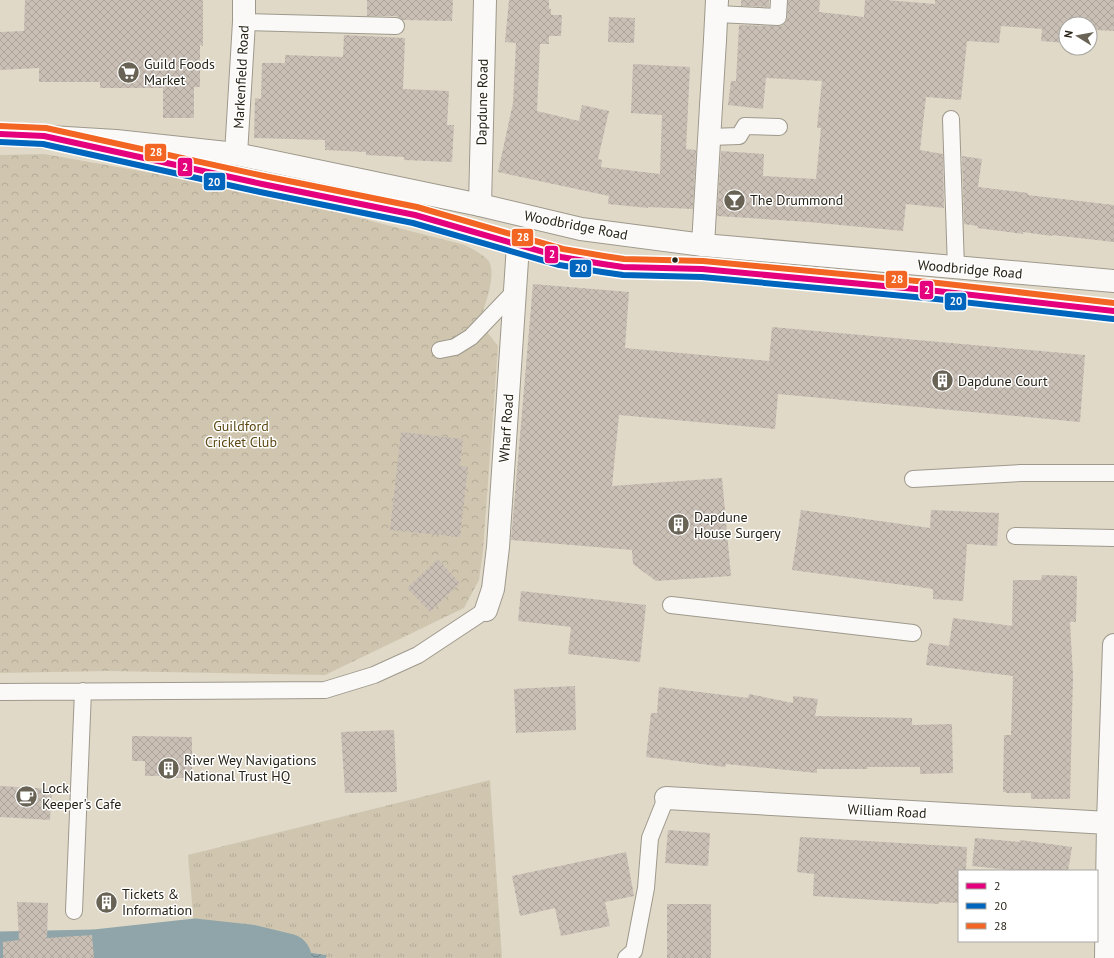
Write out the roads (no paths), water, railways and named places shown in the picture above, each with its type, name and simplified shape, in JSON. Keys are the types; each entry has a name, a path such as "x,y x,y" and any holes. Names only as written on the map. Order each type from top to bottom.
{"main road":[{"name":"Markenfield Road","path":"236,154 244,0"},
{"name":"Dapdune Road","path":"480,205 485,0"},
{"path":"703,245 717,7"},
{"name":"Woodbridge Road","path":"0,134 116,141 236,154 480,205 581,229 703,245 1114,281"},
{"name":"Woodbridge Road","path":"44,136 262,184 415,215 561,257 623,267 702,270 937,291 1114,311"},
{"name":"Wharf Road","path":"486,610 493,588 498,547 518,245"},
{"path":"1106,958 1108,823 1114,645"},
{"name":"William Road","path":"666,798 1108,823"}],"lane":[{"path":"717,7 778,18 779,0"},
{"path":"244,22 396,26"},
{"path":"951,119 956,268"},
{"path":"709,137 739,136 745,126 779,128"},
{"path":"440,350 455,347 471,337 515,291"},
{"path":"913,479 1021,473 1114,473"},
{"path":"1015,536 1114,538"},
{"path":"671,605 913,633"},
{"path":"0,692 325,690 374,675 418,654 486,610"},
{"path":"74,910 84,691"},
{"path":"626,958 634,950 646,888 650,838 666,798"}],"water":[{"path":"195,939 228,940 326,955 326,958 221,958 188,956 178,958 124,958 123,944"}],"waterway":[{"path":"0,956 94,954 195,943 250,949 287,958"}],"place":[{"name":"Guild Foods Market","path":"128,72"},
{"name":"The Drummond","path":"735,200"},
{"name":"Dapdune Court","path":"943,381"},
{"name":"Dapdune House Surgery","path":"678,525"},
{"name":"River Wey Navigations National Trust HQ","path":"168,768"},
{"name":"Lock Keeper's Cafe","path":"26,796"},
{"name":"Tickets & Information","path":"107,902"}],"park label":[{"name":"Guildford Cricket Club","path":"241,434"}]}
